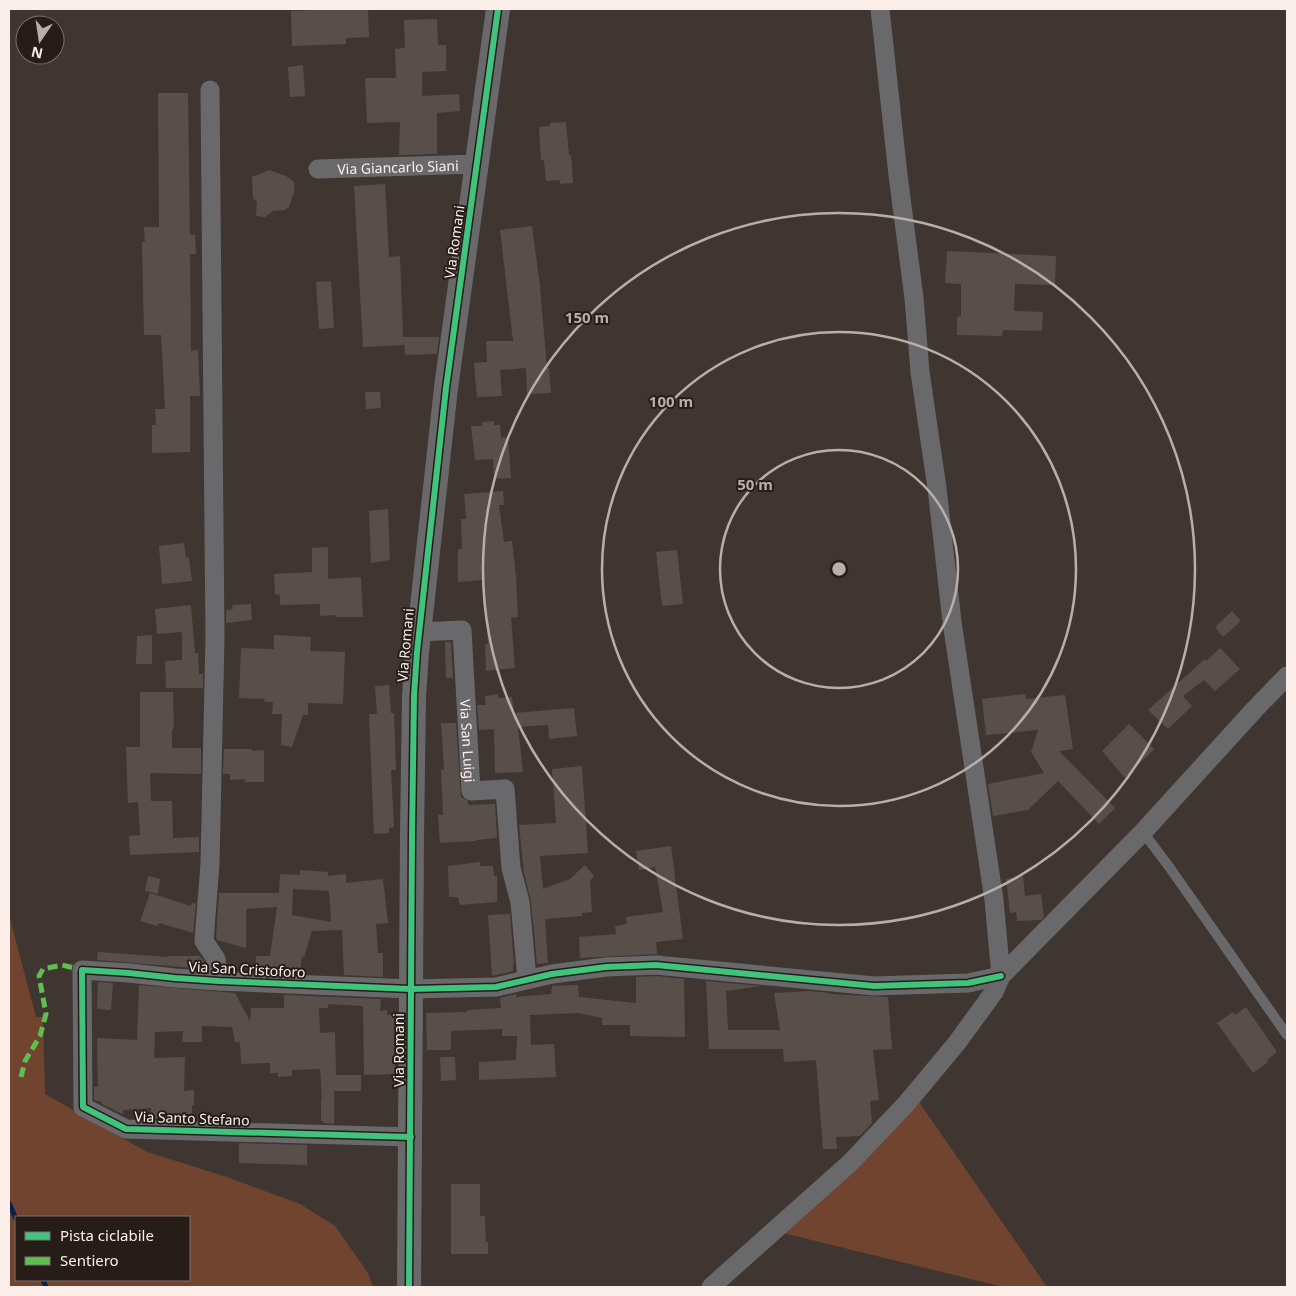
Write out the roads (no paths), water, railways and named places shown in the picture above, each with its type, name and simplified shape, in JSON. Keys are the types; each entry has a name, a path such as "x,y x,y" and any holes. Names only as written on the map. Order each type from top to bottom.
{"street":[{"name":"Via Romani","path":"409,1287 414,696 418,632 446,388 498,9"},
{"path":"880,9 914,298 920,372 937,488 952,622 994,900 1001,976"},
{"path":"210,90 216,638 210,864 204,940 216,959 219,981"},
{"name":"Via Giancarlo Siani","path":"318,169 477,164"},
{"name":"Via San Luigi","path":"418,632 462,630 471,791 505,789 511,868 520,902 527,979"},
{"path":"711,1287 850,1163 906,1104 962,1037 994,992 1001,976 1143,832 1287,676"},
{"name":"Via San Cristoforo","path":"82,970 219,981 411,989 496,987 552,974 606,967 656,965 874,986 968,983 1001,976"},
{"name":"Via Santo Stefano","path":"82,970 82,1107 126,1128 411,1137"}],"lane":[{"path":"1143,832 1287,1035"}],"waterway":[{"path":"9,1203 15,1217"},
{"path":"43,1281 46,1287"}]}
